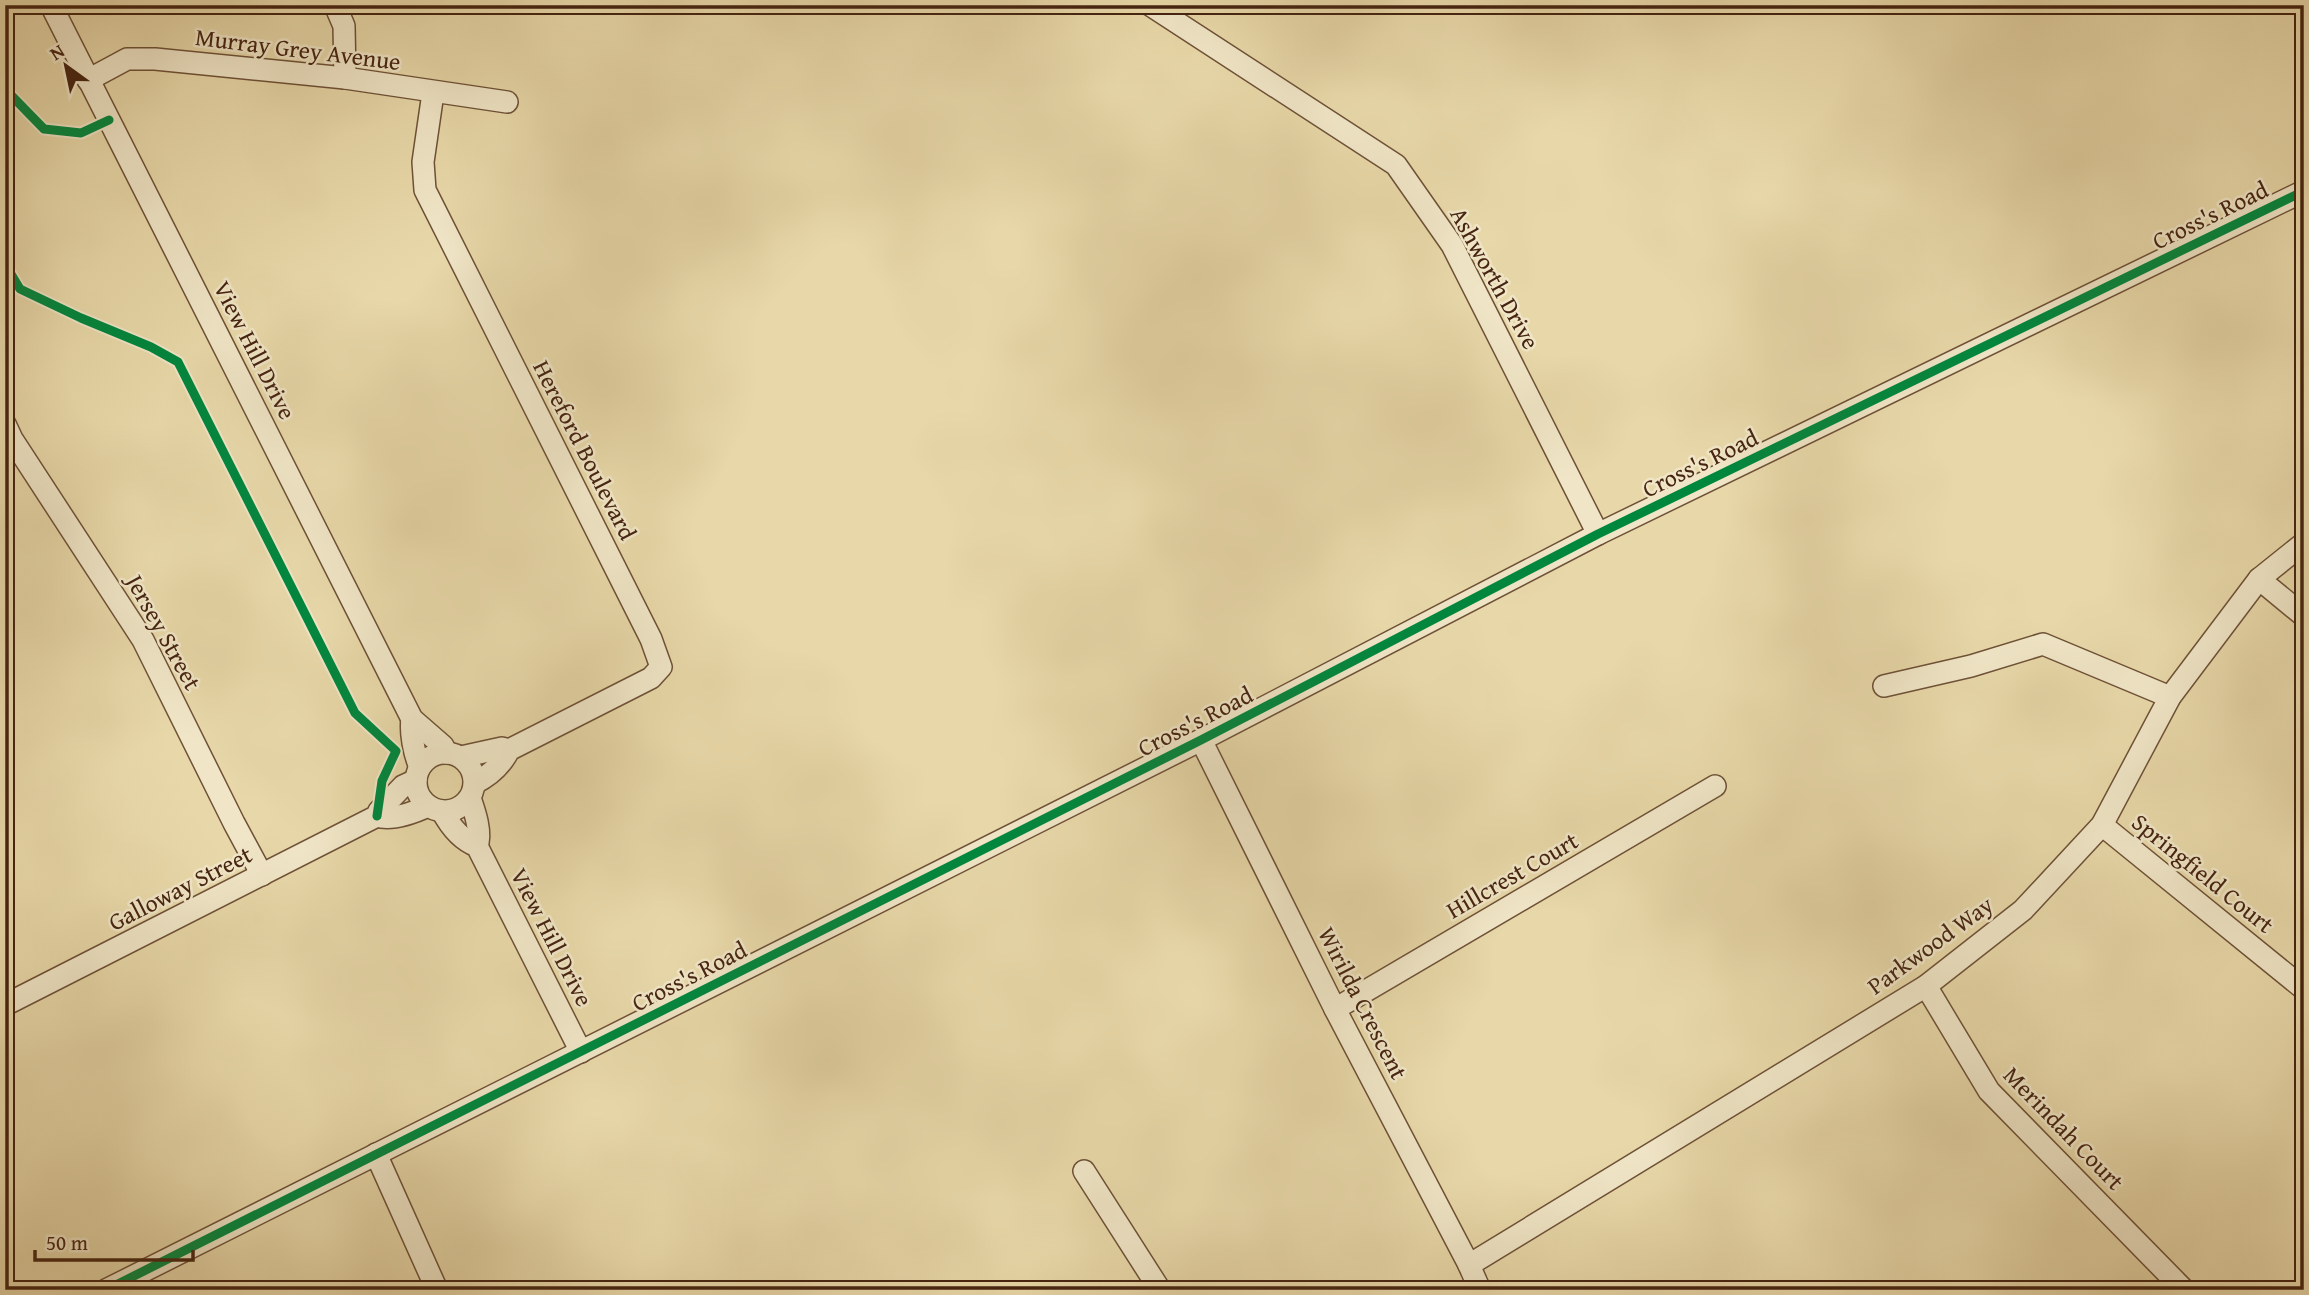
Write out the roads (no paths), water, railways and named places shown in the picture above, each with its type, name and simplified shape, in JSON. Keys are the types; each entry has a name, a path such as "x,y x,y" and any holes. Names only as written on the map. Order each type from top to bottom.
{"street":[{"name":"View Hill Drive","path":"51,5 412,719 453,755"},
{"path":"335,5 344,26 345,78"},
{"name":"Ashworth Drive","path":"1150,5 1396,165 1452,245 1598,534"},
{"name":"Murray Grey Avenue","path":"88,80 127,59 155,59 345,78 507,102"},
{"name":"Hereford Boulevard","path":"433,93 423,162 425,190 645,626 661,667 651,678 509,750 472,791"},
{"name":"Cross's Road","path":"106,1290 1201,740 1598,534 2304,191"},
{"name":"Jersey Street","path":"7,435 143,640 262,875"},
{"name":"Parkwood Way","path":"1469,1265 1926,986 2023,910 2102,825 2170,697 2259,579 2304,542"},
{"path":"2259,579 2304,616"},
{"path":"1884,686 1971,666 2043,644 2170,697"},
{"name":"View Hill Drive","path":"412,719 418,773"},
{"name":"Wirilda Crescent","path":"1201,740 1335,1009 1480,1290"},
{"name":"Hereford Boulevard","path":"453,755 502,748 509,750"},
{"path":"453,755 471,768 472,791 458,809 435,808 419,794 418,773 431,756 453,755"},
{"name":"Galloway Street","path":"8,996 262,875 377,816 418,773"},
{"name":"Hillcrest Court","path":"1335,1009 1715,786"},
{"name":"View Hill Drive","path":"472,791 479,840 477,846"},
{"name":"View Hill Drive","path":"435,808 463,838 477,846 581,1052"},
{"name":"Galloway Street","path":"377,816 383,818 435,808"},
{"name":"Springfield Court","path":"2102,825 2304,989"},
{"name":"Merindah Court","path":"1926,986 1989,1091 2185,1290"},
{"path":"376,1154 437,1290"},
{"path":"1084,1171 1160,1290"}]}
